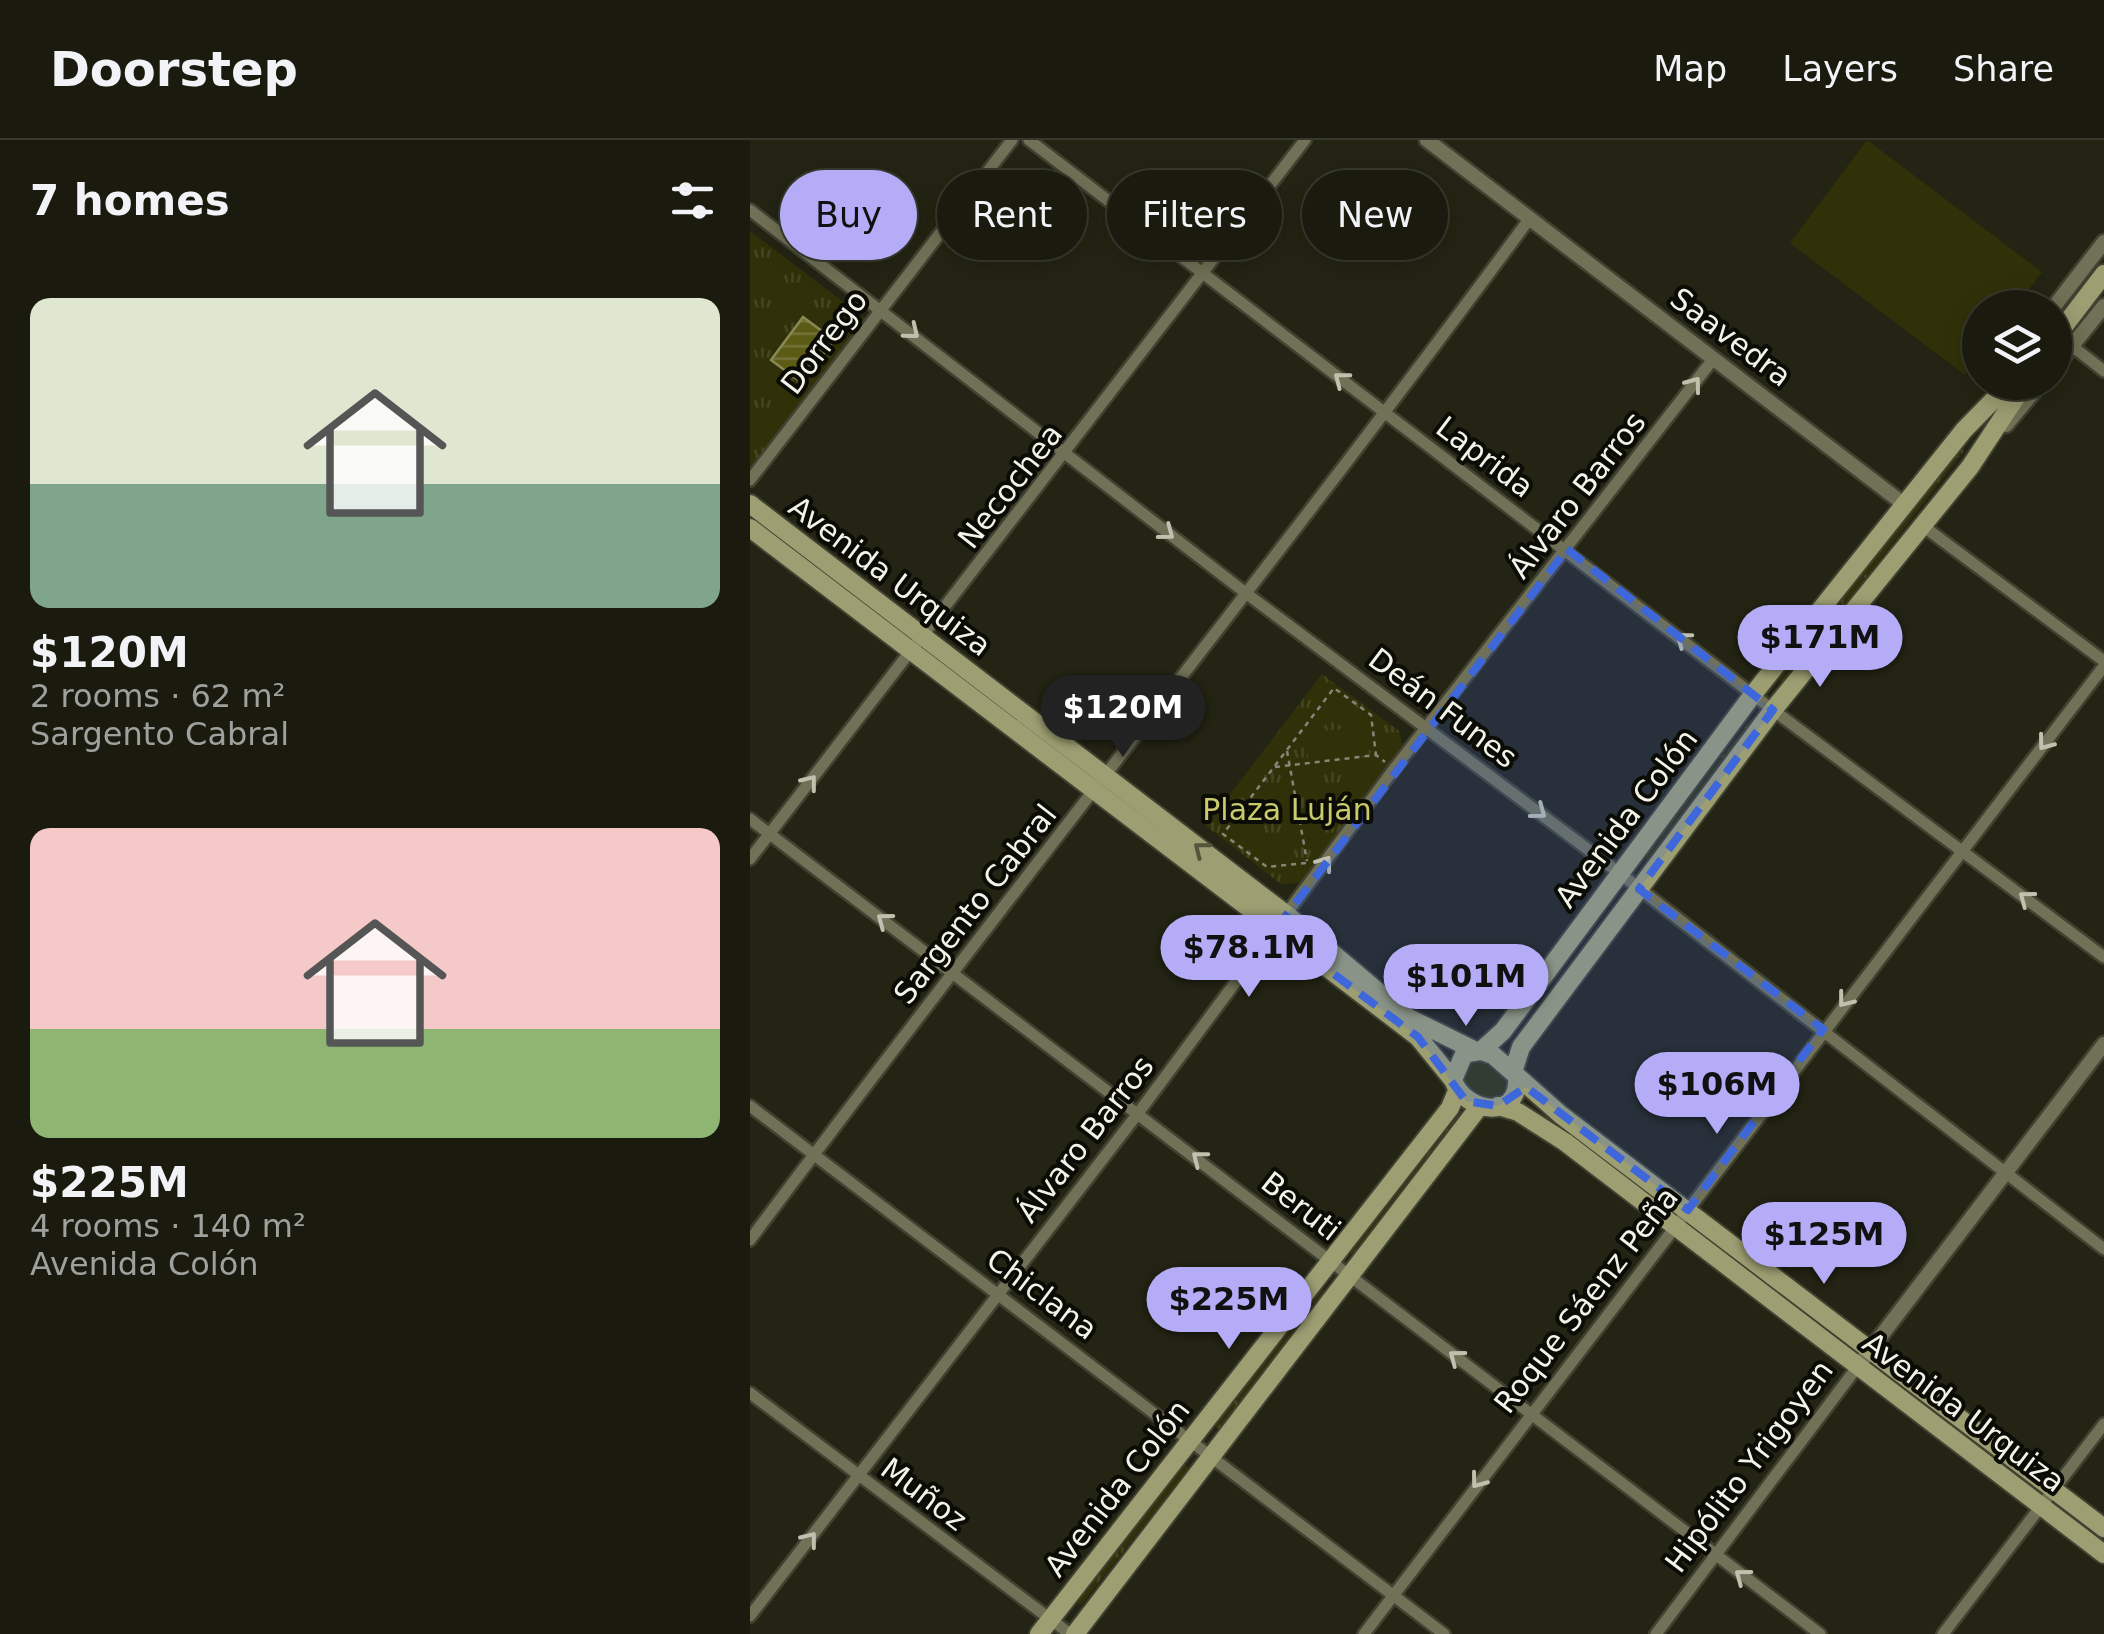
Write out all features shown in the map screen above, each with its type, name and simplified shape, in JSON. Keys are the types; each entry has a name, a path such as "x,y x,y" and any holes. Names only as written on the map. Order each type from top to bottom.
{"main road":[{"path":"2072,328 2104,274"},
{"name":"Avenida Colón","path":"1478,1051 1504,1032 1618,872 1754,693 1964,430 1993,400"},
{"name":"Avenida Colón","path":"1515,1076 1521,1047 1773,710 1970,468 2014,400"},
{"name":"Avenida Urquiza","path":"750,504 1107,777 1418,1037 1455,1085"},
{"name":"Avenida Urquiza","path":"750,528 1096,793 1281,922 1409,1018 1478,1051"},
{"path":"1478,1051 1515,1076 1514,1097 1488,1107 1455,1085 1458,1060 1478,1051"},
{"name":"Avenida Urquiza","path":"1515,1076 1688,1210 1863,1359 2104,1554"},
{"name":"Avenida Colón","path":"1045,1627 1450,1108 1455,1085"},
{"name":"Avenida Colón","path":"1072,1634 1210,1454 1488,1107"},
{"name":"Avenida Urquiza","path":"1488,1107 1550,1131 1675,1227 2104,1528"}],"street":[{"name":"Dorrego","path":"750,480 1012,140"},
{"name":"Laprida","path":"1028,140 1773,710 2104,957"},
{"name":"Necochea","path":"750,859 1066,456 1306,140"},
{"name":"Saavedra","path":"1427,140 1905,505"},
{"name":"Deán Funes","path":"750,210 881,308 1066,456 1618,872 2104,1249"},
{"name":"Sargento Cabral","path":"750,1240 952,970 1096,793 1386,414 1530,218"},
{"path":"2066,290 2104,242"},
{"path":"2072,335 2104,306"},
{"path":"2072,348 2104,370"},
{"name":"Álvaro Barros","path":"750,1616 1139,1112 1394,769 1714,358"},
{"name":"Avenida Colón","path":"1964,430 1985,400"},
{"name":"Avenida Colón","path":"1970,468 2027,400"},
{"path":"1923,526 2104,663"},
{"name":"Roque Sáenz Peña","path":"1364,1634 2104,663"},
{"name":"Beruti","path":"750,819 1820,1634"},
{"name":"Hipólito Yrigoyen","path":"1656,1634 2104,1044"},
{"name":"Chiclana","path":"750,1106 1444,1634"},
{"name":"Muñoz","path":"750,1393 1045,1627 1072,1634"},
{"path":"1943,1634 2104,1424"}],"path":[{"path":"1287,750 1307,863 1267,866 1223,834 1334,688 1371,714 1376,756"},
{"path":"1274,767 1376,756 1394,769"}],"highlighted area":[{"path":"1567,549 1773,710 1639,889 1823,1029 1688,1210 1526,1087 1498,1106 1466,1101 1418,1037 1275,930"}],"green space":[{"path":"1867,140 2042,272 2029,290 1962,290 1962,373 1790,243"},
{"path":"750,231 780,254 780,260 788,260 871,323 750,483"},
{"path":"1960,447 1964,451 1784,683 1779,680"},
{"name":"Plaza Luján","path":"1322,674 1399,731 1402,745 1300,883 1281,884 1206,826"},
{"path":"1751,719 1755,722 1647,860 1643,856"},
{"path":"1366,726 1369,755 1309,762 1305,733"},
{"path":"1481,1059 1506,1077 1506,1091 1500,1100 1487,1102 1462,1081 1463,1067"},
{"path":"1456,1115 1461,1118 1353,1256 1349,1252"},
{"path":"1323,1289 1327,1292 1220,1430 1215,1426"},
{"path":"1184,1464 1189,1468 1081,1605 1077,1602"}],"shaded area":[{"path":"803,317 834,340 802,383 771,360"}]}
